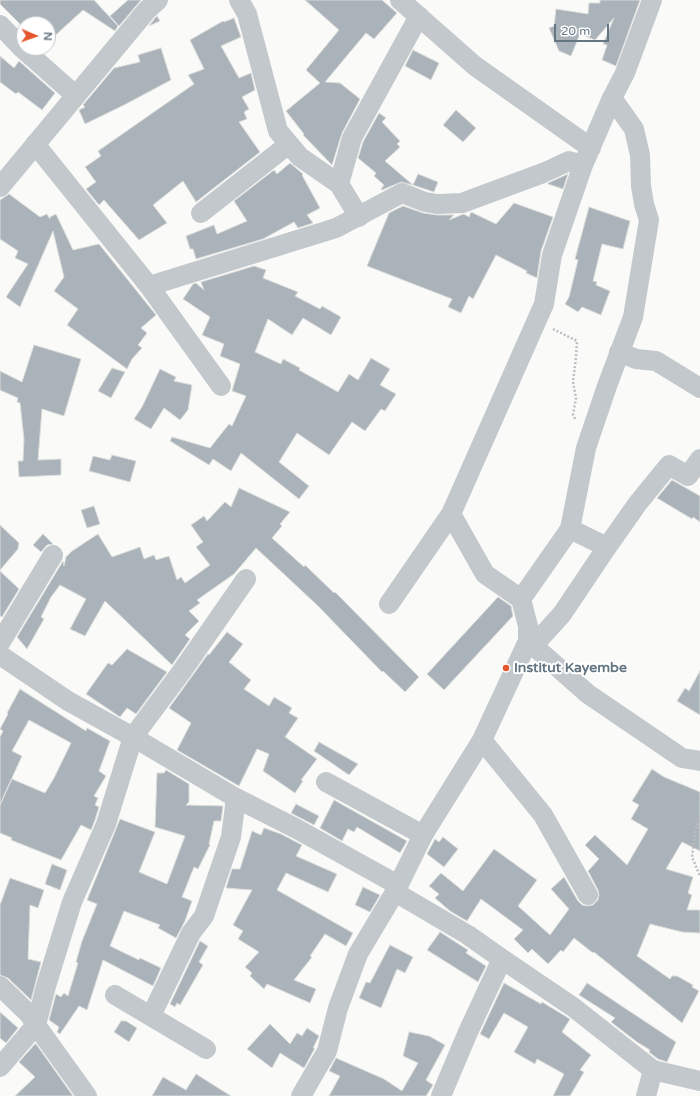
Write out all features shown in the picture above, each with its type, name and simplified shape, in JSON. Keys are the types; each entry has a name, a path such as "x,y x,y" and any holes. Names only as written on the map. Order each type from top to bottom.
{"street":[{"path":"0,187 75,95 147,10 158,0"},
{"path":"239,0 247,14 278,131 300,157 339,184 359,216"},
{"path":"400,0 475,66 587,156"},
{"path":"389,604 451,514 537,321 544,304 552,255 587,156 630,60 652,0"},
{"path":"339,184 352,138 419,16"},
{"path":"0,25 22,48 75,95"},
{"path":"521,599 570,529 586,448 632,317 649,220 644,204 641,186 640,155 634,129 612,98"},
{"path":"35,144 149,286 222,386"},
{"path":"201,213 289,144"},
{"path":"149,286 336,228 402,193 425,202 437,204 462,203 543,173 569,161 587,156"},
{"path":"619,352 636,359 656,361 700,388"},
{"path":"301,1096 327,1051 338,1008 358,954 397,888 423,835 482,740 530,643 562,614 638,503 669,465 688,476 700,459"},
{"path":"451,514 485,574 521,599 528,626 530,643 588,694 682,758 700,761"},
{"path":"570,529 607,547"},
{"path":"0,642 53,555"},
{"path":"0,1067 36,1026 46,986 72,902 106,824 133,737 182,671 246,579"},
{"path":"0,655 68,701 133,737 236,798 297,829 397,888 573,1007 653,1070 700,1081"},
{"path":"482,740 543,815 588,895"},
{"path":"326,782 423,835"},
{"path":"151,1016 191,933 204,916 230,837 236,798"},
{"path":"441,1096 468,1032 502,959"},
{"path":"0,986 29,1014 36,1026 87,1096"},
{"path":"115,995 206,1049"},
{"path":"646,1096 653,1070"}],"path":[{"path":"537,321 577,341 572,382 576,398 574,415 577,422"},
{"path":"700,820 696,826 692,857 700,876"}],"building":[{"path":"0,0 94,0 118,26 115,31 83,10 56,35 56,16 16,16 16,20 0,4"},
{"path":"128,0 141,0 119,26 110,16"},
{"path":"305,0 382,0 397,13 374,39 366,33 325,82 340,83 360,99 342,133 332,165 303,135 304,134 286,111 320,83 306,70 339,30"},
{"path":"600,0 640,0 616,66 602,60 607,45 603,44 614,18 595,40 580,34 571,56 559,51 549,28 554,26 556,9 588,14 589,3 600,3"},
{"path":"157,16 160,21 149,26 155,18"},
{"path":"234,18 241,37 221,46 239,78 251,73 255,90 242,97 249,109 244,112 247,119 239,122 260,152 196,202 183,181 153,205 167,223 139,240 104,200 99,205 86,189 96,182 85,167 101,156 98,151 194,84 188,75 204,69 190,40 223,21 224,22"},
{"path":"161,48 171,80 85,124 79,110 85,107 83,105 114,68 140,62 138,55"},
{"path":"413,50 439,63 431,80 405,66"},
{"path":"0,56 14,68 19,61 55,93 42,110 18,92 16,94 0,82"},
{"path":"456,110 476,128 463,142 443,125"},
{"path":"379,113 386,118 382,122 400,141 397,144 400,147 385,161 413,185 401,182 382,190 381,189 384,185 374,176 376,173 358,158 363,142"},
{"path":"290,163 303,174 302,175 320,208 307,215 313,223 298,228 294,222 263,239 196,259 193,249 190,249 186,236 214,225 217,234 247,221 234,201 274,170 277,174"},
{"path":"418,174 438,182 434,192 413,185"},
{"path":"568,174 563,189 548,184 548,183"},
{"path":"9,194 40,217 47,214 50,219 50,217 56,214 73,250 99,244 156,315 141,328 147,333 138,345 142,348 132,359 127,369 67,325 78,309 54,291 64,277 53,231 20,307 6,297 28,264 15,258 18,251 0,239 0,200"},
{"path":"514,203 553,217 541,251 537,278 526,273 527,271 496,255 473,299 469,296 461,313 448,307 452,299 367,266 389,213 403,206 423,213 454,215 449,220 464,214 469,217 471,212 496,224"},
{"path":"589,207 630,221 623,249 602,244 593,281 597,282 596,285 610,291 601,315 582,307 578,312 565,304 569,297 578,260 575,259"},
{"path":"254,266 266,270 263,278 298,292 295,296 320,309 322,306 341,317 331,335 303,318 292,335 268,319 255,352 281,364 283,359 300,368 299,370 338,392 349,374 358,380 371,358 390,369 380,385 396,394 385,411 381,409 365,431 352,422 329,455 297,433 279,462 309,486 299,499 241,453 231,471 213,459 209,465 170,441 172,437 210,448 229,424 232,426 246,396 232,391 240,364 220,356 224,344 202,335 210,317 183,299 193,284 196,283 204,290 201,282"},
{"path":"34,345 81,359 64,416 42,409 38,460 61,459 61,475 19,477 18,461 23,461 24,439 20,403 17,402 18,398 0,390 0,371 22,382"},
{"path":"112,368 125,372 111,398 98,391"},
{"path":"160,369 176,377 174,381 192,385 188,410 180,420 164,408 151,429 134,419 142,407"},
{"path":"112,455 136,461 130,482 89,471 93,456 110,460"},
{"path":"672,480 700,496 700,522 693,517 692,519 657,498"},
{"path":"239,488 290,512 280,524 282,526 272,538 304,567 305,565 334,593 335,592 419,677 405,692 383,671 382,672 317,605 256,548 234,574 197,600 200,603 189,611 199,621 185,635 190,639 172,665 105,601 85,636 70,629 86,599 60,585 51,597 41,617 44,619 27,649 17,637 63,561 64,566 66,557 72,551 98,534 112,557 140,547 144,559 154,555 156,560 169,556 177,580 181,577 185,583 210,565 196,547 203,542 191,525 204,516 207,521 225,502 231,507"},
{"path":"94,506 100,524 87,528 81,510"},
{"path":"0,525 19,543 18,549 0,570"},
{"path":"43,534 53,544 47,545 41,552 33,545"},
{"path":"0,571 19,589 2,617 0,616"},
{"path":"498,597 511,606 513,616 444,690 427,674"},
{"path":"227,632 243,644 229,662 251,680 244,689 269,706 274,697 292,708 289,713 298,718 285,737 317,759 301,780 303,781 295,793 263,771 269,754 257,749 239,786 177,750 191,723 169,708 208,654 209,655"},
{"path":"127,649 167,672 136,714 127,708 120,717 86,694 108,663 112,665"},
{"path":"700,671 700,715 677,701 685,688 689,691"},
{"path":"20,689 86,731 87,728 110,741 99,771 106,776 94,796 98,798 95,805 99,807 91,830 81,825 61,860 11,840 12,838 0,833 0,805 12,779 45,793 71,743 29,720 12,751 22,756 0,804 0,737 3,731 0,729"},
{"path":"319,742 358,764 349,775 314,751"},
{"path":"652,769 664,777 700,792 700,851 682,842 666,869 693,877 688,893 692,895 687,910 700,910 700,933 682,932 650,924 637,956 670,979 672,976 677,976 693,985 692,987 699,991 682,1023 594,952 593,953 574,938 563,952 561,950 548,964 532,949 528,953 514,939 523,930 481,899 467,921 450,911 435,898 439,894 429,886 441,873 463,891 494,849 537,880 518,906 550,935 569,909 551,889 564,877 578,901 582,905 593,905 598,900 598,890 588,871 599,859 585,845 595,835 627,865 648,829 631,819 639,805 632,801"},
{"path":"166,770 189,784 189,802 186,805 223,806 221,821 214,821 210,845 198,869 194,867 182,897 192,901 185,921 176,938 158,928 160,925 124,911 110,946 139,960 140,958 161,968 153,986 103,960 87,1010 79,1006 60,1034 57,1032 59,1027 49,1020 56,994 61,997 64,993 68,996 78,963 76,962 82,941 97,904 87,900 120,819 155,832 139,872 167,884 185,836 155,827 157,773 164,773"},
{"path":"334,800 407,841 400,853 357,827 354,832 348,829 342,841 320,828"},
{"path":"296,804 319,816 314,825 291,813"},
{"path":"264,828 281,834 302,845 296,856 337,874 328,892 286,873 277,890 353,933 346,946 325,934 310,956 312,957 294,980 316,989 310,1003 267,984 264,989 250,976 252,973 245,967 259,952 238,939 243,931 233,925 252,890 226,888 232,869 240,869 252,831 261,835"},
{"path":"443,837 458,849 444,867 427,854 435,839 439,842"},
{"path":"52,864 67,870 60,890 45,884"},
{"path":"10,878 44,890 38,908 30,905 28,959 41,962 31,1000 8,978 0,975 0,905"},
{"path":"363,887 380,895 370,912 355,905"},
{"path":"440,932 468,950 466,953 486,966 478,982 427,950"},
{"path":"200,941 208,946 199,962 203,965 180,1005 177,1003 175,1007 170,1004"},
{"path":"390,945 413,957 405,973 397,969 381,1008 359,998 366,982 370,983"},
{"path":"504,983 541,1004 542,1002 570,1019 562,1032 591,1055 580,1070 584,1072 570,1096 553,1096 564,1074 537,1059 535,1064 514,1052 528,1027 504,1013 489,1039 480,1034"},
{"path":"587,983 676,1042 667,1062 658,1059 649,1052 650,1050 611,1022 615,1018 579,995"},
{"path":"0,1012 18,1028 6,1043 0,1038"},
{"path":"121,1021 126,1021 137,1028 129,1042 114,1032"},
{"path":"270,1024 290,1044 297,1033 302,1036 307,1028 319,1036 313,1048 315,1048 304,1068 280,1053 272,1068 247,1049"},
{"path":"409,1032 429,1036 445,1045 426,1080 433,1085 426,1096 329,1096 340,1076 329,1071 336,1058 384,1079 402,1091 418,1063 403,1056"},
{"path":"35,1044 73,1096 15,1096 35,1077 19,1062"},
{"path":"196,1074 231,1096 152,1096 163,1077 186,1090"}],"place":[{"name":"Institut Kayembe","path":"506,668"}]}
